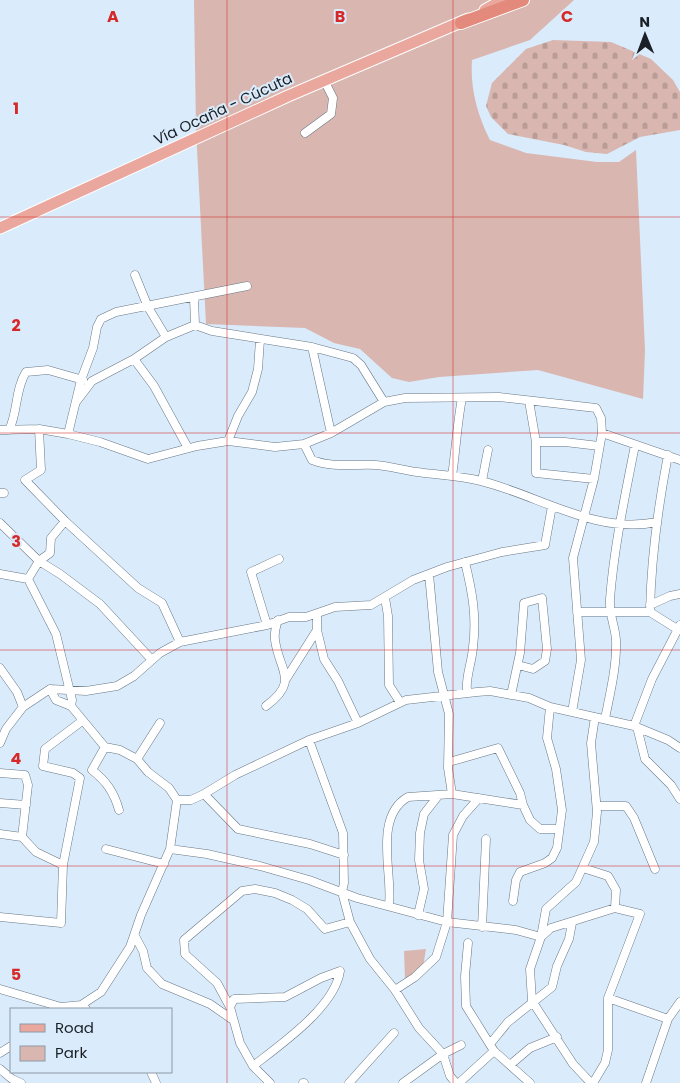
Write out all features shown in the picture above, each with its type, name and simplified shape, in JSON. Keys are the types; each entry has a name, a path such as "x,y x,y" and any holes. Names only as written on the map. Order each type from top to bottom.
{"highway":[{"path":"460,23 523,0"}],"main road":[{"name":"Vía Ocaña - Cúcuta","path":"0,228 324,80 460,23 503,0"}],"street":[{"path":"305,133 331,114 333,98 324,80"},
{"path":"135,275 148,307 166,337"},
{"path":"68,434 81,380 101,319 116,312 247,286"},
{"path":"194,297 194,325"},
{"path":"76,402 92,381 134,359 166,337 194,325 212,331 260,340 312,347 353,358 361,365 384,402"},
{"path":"228,441 238,416 252,392 258,369 260,340"},
{"path":"312,347 331,433"},
{"path":"134,359 154,386 188,448"},
{"path":"9,430 21,378 26,372 48,370 81,380 92,381"},
{"path":"0,430 38,429 68,434 100,442 148,459 188,448 228,441 275,448 304,444 331,433 384,402 405,398 499,397 596,408 601,418 602,433 598,446 594,479 574,558 581,660 572,712"},
{"path":"452,476 457,440 455,430 462,398"},
{"path":"529,401 536,442 536,472 594,479"},
{"path":"38,429 41,470 25,480 138,588 162,603 180,642"},
{"path":"602,433 680,460"},
{"path":"536,442 565,442 598,446"},
{"path":"304,444 312,460 324,465 377,465 482,481 552,506 619,524 640,526 657,522"},
{"path":"605,719 615,660 616,639 610,612 619,524 635,445"},
{"path":"482,481 488,450"},
{"path":"650,608 651,576 657,522 668,455"},
{"path":"0,743 6,729 23,707 50,689 86,692 117,686 134,676 152,660 180,642 267,625 278,620 317,614 335,608 371,605 413,580 429,574 502,552 544,544 552,506"},
{"path":"28,579 39,561 50,553 51,538 66,521"},
{"path":"0,522 39,561 100,604 152,660"},
{"path":"267,625 251,572 279,559"},
{"path":"465,562 474,600 474,647 466,684 467,693"},
{"path":"0,574 28,579"},
{"path":"429,574 438,672 449,714 449,762 452,794"},
{"path":"0,989 61,1007 81,1008 101,992 130,947 141,915 170,850 178,800 169,788 148,772 137,759 120,750 105,747 71,706 56,634 28,579"},
{"path":"577,612 610,612 650,608 670,596 680,594"},
{"path":"385,598 388,616 389,685 400,702"},
{"path":"511,695 518,665 524,603 542,598 547,649 544,662 534,669 518,665"},
{"path":"650,608 679,627 652,679 635,727 645,759 671,785 680,799"},
{"path":"317,614 317,630 324,659 338,681 358,723"},
{"path":"278,620 274,638 286,679"},
{"path":"266,706 281,693 286,679 317,630"},
{"path":"0,668 17,692 23,707"},
{"path":"50,689 56,700 71,706"},
{"path":"178,800 191,800 218,788 235,775 309,740 358,723 400,702 467,693 490,692 529,698 550,707 635,727 668,740 680,748"},
{"path":"513,901 516,880 520,872 552,858 557,848 562,810 558,778 547,738 550,707"},
{"path":"541,936 551,928 615,908 640,914 608,998 608,1050 605,1063 592,1083 573,1064 532,1001 530,969 541,936 546,909 576,882 594,842 598,806 592,744 595,717"},
{"path":"80,778 73,773 43,766 45,749 82,721"},
{"path":"137,759 160,723"},
{"path":"668,740 680,739"},
{"path":"309,740 338,816 342,833 344,855 344,883 342,892 350,922 370,959 395,990 419,1028 443,1054 450,1076 457,1083 492,1047 508,1022 552,987 569,939 572,923"},
{"path":"0,917 61,923 63,865 80,778 92,770 105,747"},
{"path":"449,762 494,747 498,748 520,793 530,820 540,830 558,829"},
{"path":"92,770 106,781 116,800 118,810"},
{"path":"0,773 25,775 28,785 22,837"},
{"path":"204,794 238,829 310,844 344,855"},
{"path":"389,905 390,893 386,860 387,837 394,813 402,801 408,797 452,794 523,805"},
{"path":"418,915 424,889 419,860 420,833 424,814 438,796"},
{"path":"395,990 415,977 436,957 447,922 453,835 463,816 479,798"},
{"path":"0,803 26,805"},
{"path":"598,806 626,806 634,818 655,869"},
{"path":"0,834 22,837 36,852 63,865"},
{"path":"482,927 486,839"},
{"path":"106,849 164,864"},
{"path":"170,850 207,854 260,866 418,915 447,922 516,930 541,936"},
{"path":"582,868 608,876 616,890 615,908"},
{"path":"270,1083 253,1066 240,1043 230,1007 217,983 185,954 184,940 242,891 255,889 274,893 292,900 307,909 325,929 350,922"},
{"path":"135,936 143,951 148,968 162,984 210,1004 233,1020"},
{"path":"468,943 464,976 466,1006 492,1047 530,1083"},
{"path":"230,1007 234,999 285,997 321,978 340,971 339,979 328,997 314,1013 298,1030 253,1066"},
{"path":"608,998 668,1019"},
{"path":"646,1083 668,1019 680,1002"},
{"path":"362,1083 352,1080 378,1054 394,1033"},
{"path":"510,1066 530,1048 557,1037"},
{"path":"403,1083 443,1054 461,1045"},
{"path":"0,1069 12,1079 21,1083"}],"green space":[{"path":"194,0 574,0 530,40 472,60 473,91 481,120 490,140 526,153 597,162 619,162 636,150 645,350 643,399 538,370 439,377 409,382 392,378 360,349 334,343 305,328 206,324 196,129"},
{"path":"553,40 611,42 651,59 673,80 680,92 680,130 640,137 607,154 586,152 564,145 508,134 491,117 486,106 492,83 526,49"},
{"path":"426,949 423,967 405,980 404,951"}]}
